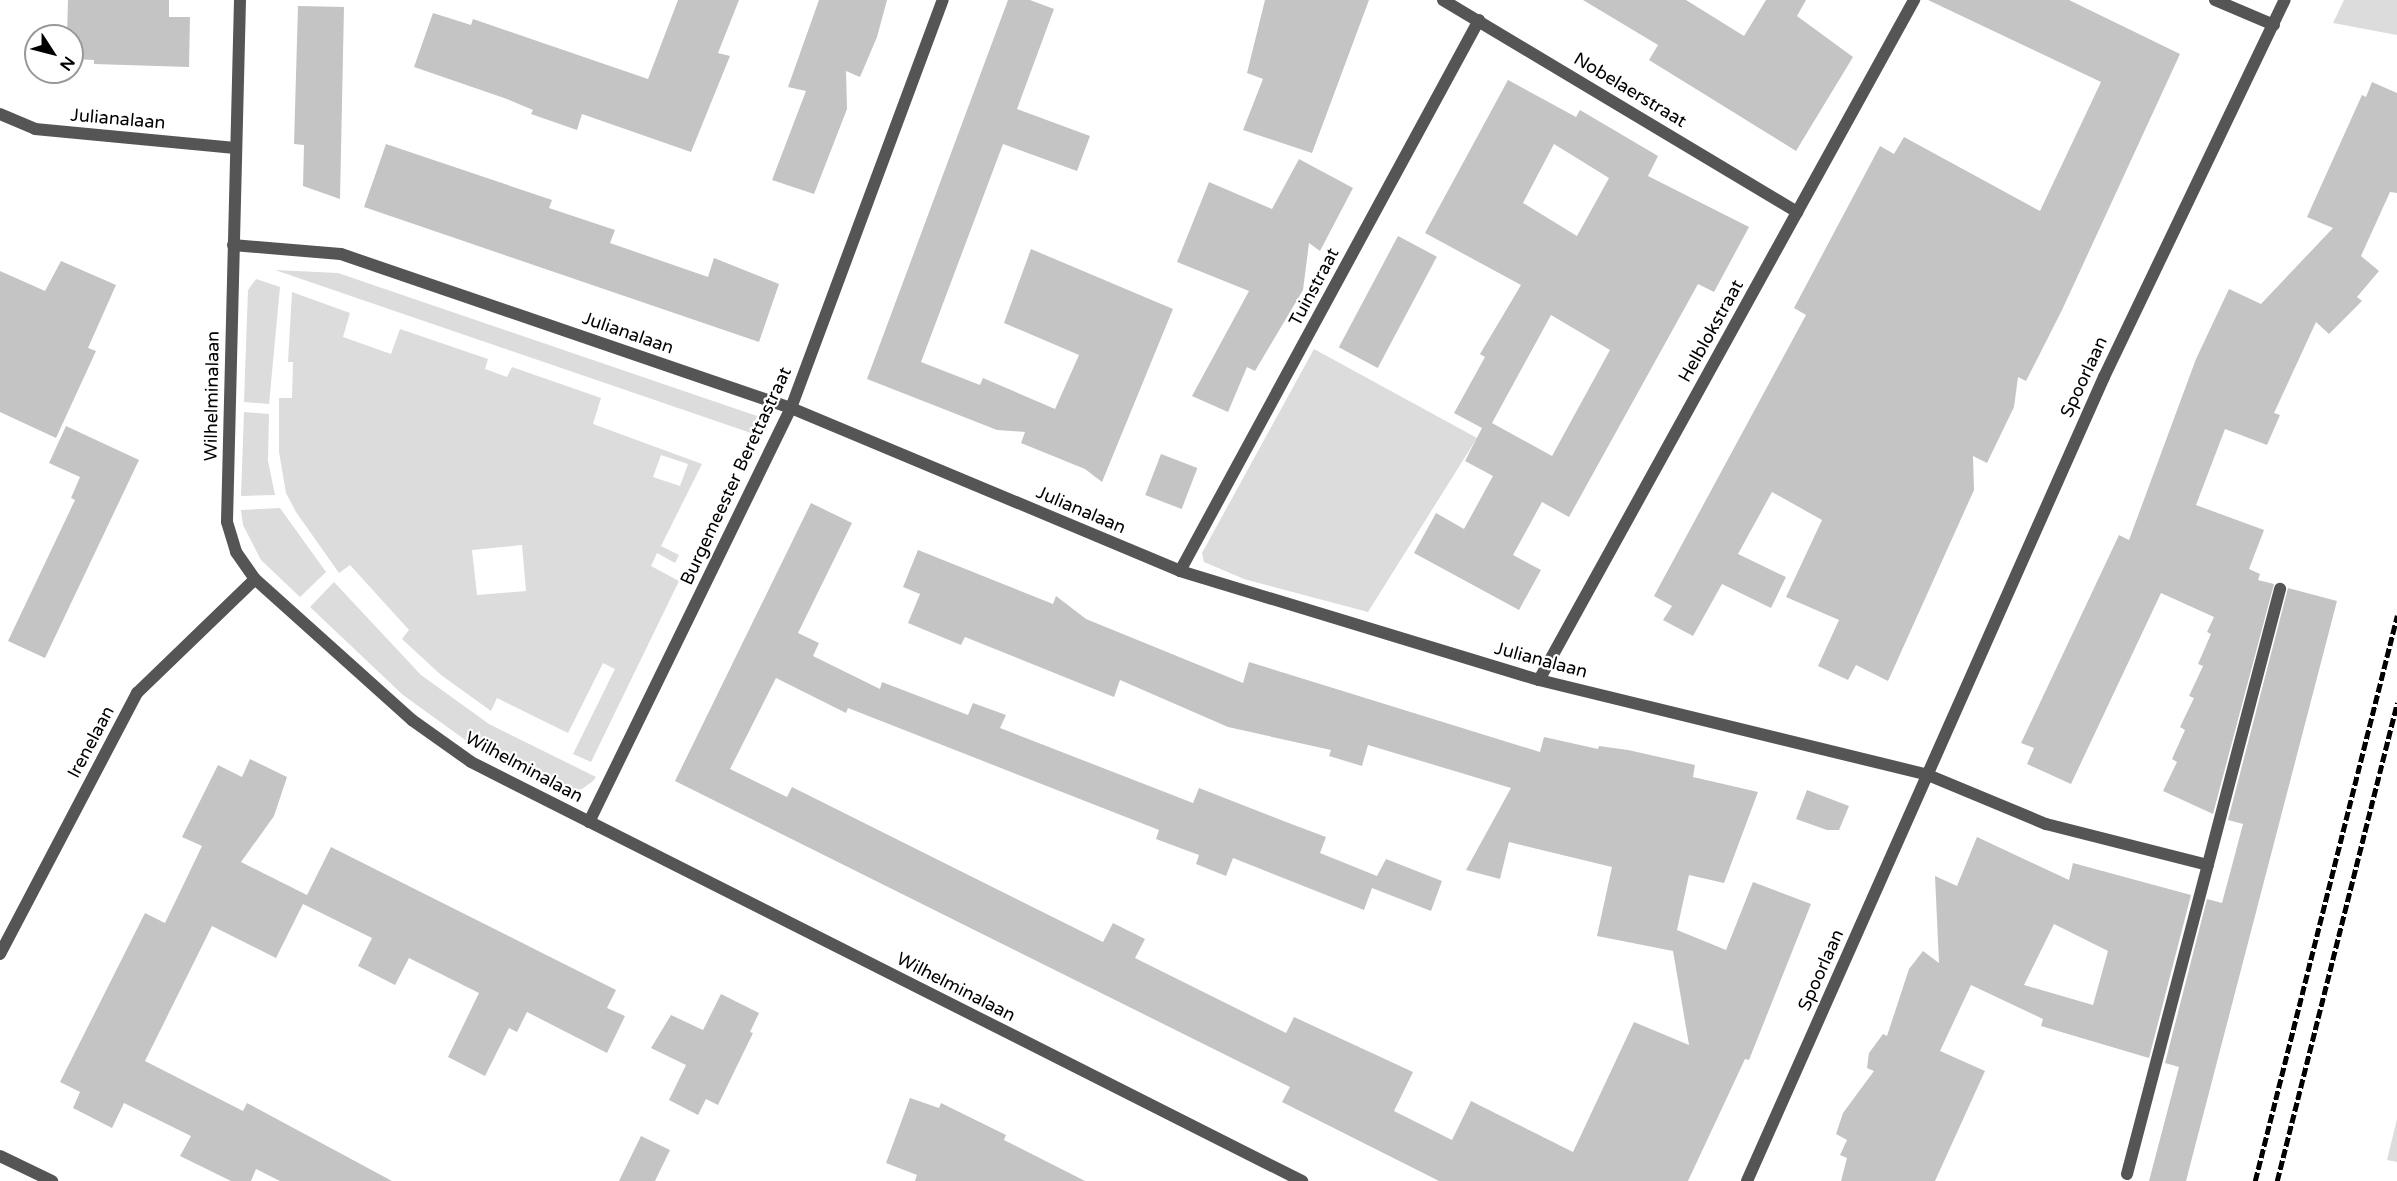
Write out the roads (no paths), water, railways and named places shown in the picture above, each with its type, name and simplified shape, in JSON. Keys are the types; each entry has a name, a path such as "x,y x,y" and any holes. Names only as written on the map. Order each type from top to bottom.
{"street":[{"name":"Wilhelminalaan","path":"240,0 227,522 236,552 255,579 412,720 471,762 1302,1181"},
{"name":"Burgemeester Berettastraat","path":"589,822 791,408 943,0"},
{"name":"Nobelaerstraat","path":"1443,0 1797,212"},
{"name":"Helblokstraat","path":"1539,680 1914,0"},
{"path":"2215,0 2274,25"},
{"name":"Spoorlaan","path":"1748,1181 2099,387 2285,0"},
{"name":"Tuinstraat","path":"1180,571 1479,20"},
{"name":"Julianalaan","path":"0,114 35,129 235,148"},
{"name":"Julianalaan","path":"233,245 341,254 791,408 1180,571 1539,680 1929,775"},
{"name":"Irenelaan","path":"0,954 137,693 255,579"},
{"path":"2127,1174 2280,589"},
{"path":"1929,775 2046,824 2208,865"},
{"path":"0,1156 52,1181"}],"railway":[{"path":"2255,1181 2397,616"},
{"path":"2277,1181 2397,703"}]}
